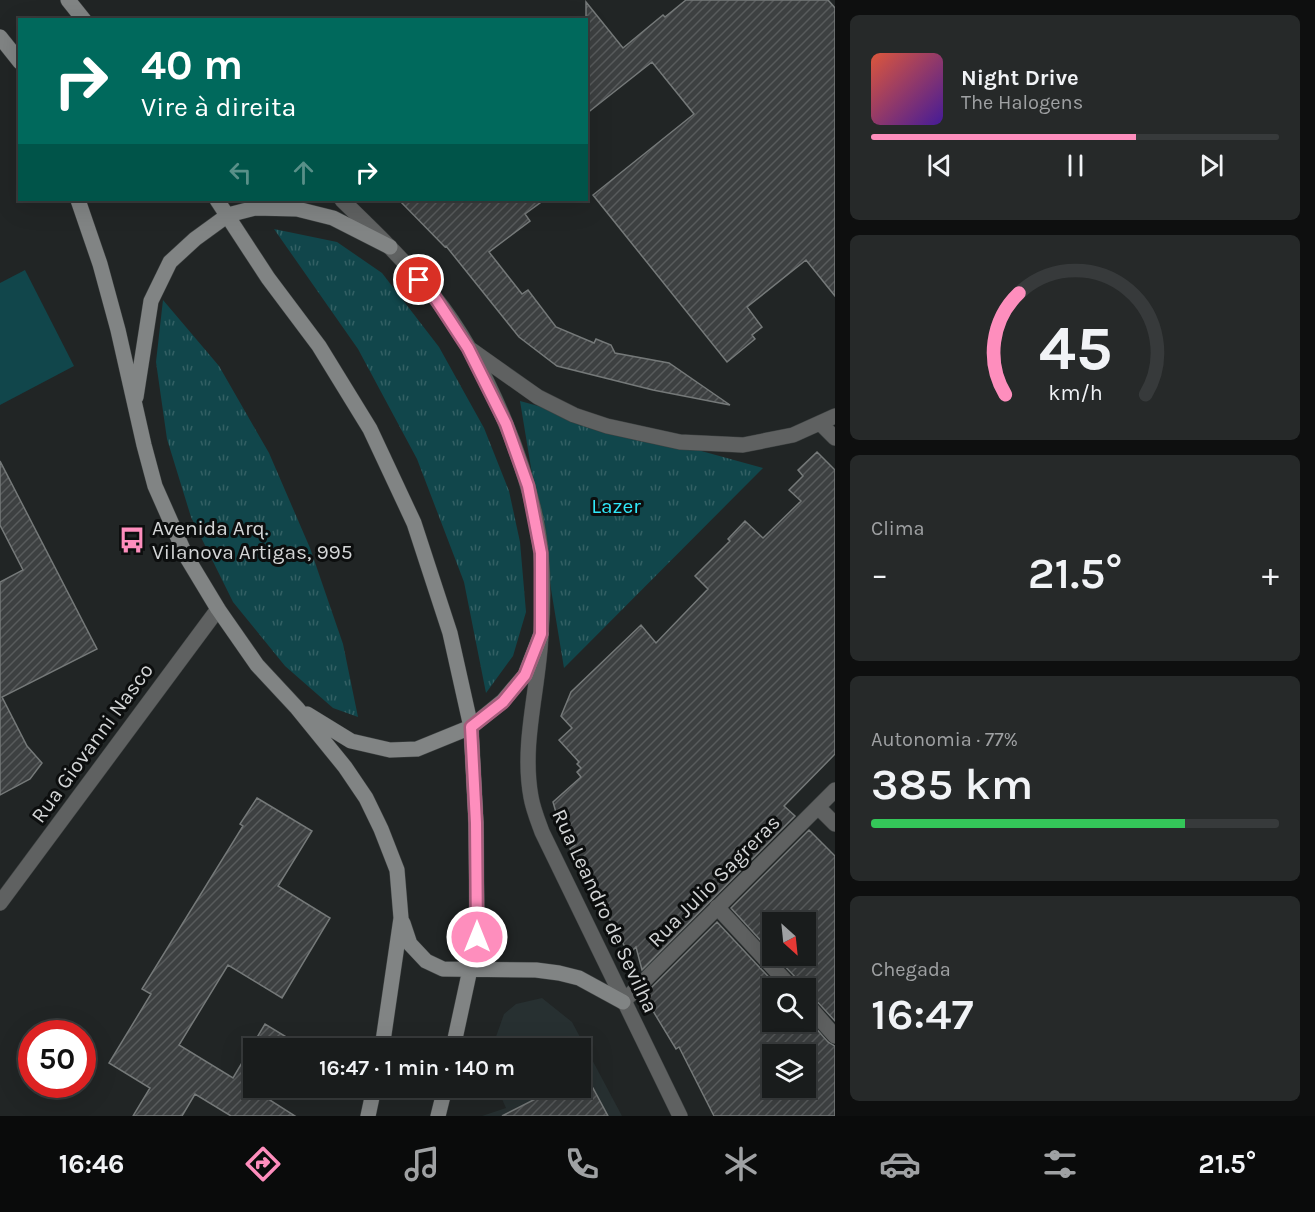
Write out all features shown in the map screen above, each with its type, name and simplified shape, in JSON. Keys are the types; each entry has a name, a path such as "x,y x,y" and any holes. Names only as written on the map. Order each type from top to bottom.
{"main road":[{"path":"68,0 82,18"},
{"path":"0,37 18,60"},
{"path":"78,201 112,308 155,486 190,564 257,665 297,708 345,766 366,798 397,870 401,918 383,1038"},
{"path":"218,201 268,278 319,346 370,429 414,523 450,633 471,727 476,823 477,937 455,1038"},
{"path":"135,406 151,302 165,272 170,262 195,239 228,215 255,208 297,209 333,218 390,247"},
{"path":"297,708 351,741 390,750 417,748 471,727 503,702 525,675 541,634"},
{"path":"401,918 410,944 426,961 443,969 536,970 559,973 579,978 623,1002"},
{"path":"368,1116 372,1098"},
{"path":"438,1116 442,1098"}],"street":[{"name":"Rua Leandro de Sevilha","path":"343,201 390,247 434,296 468,348 506,424 528,486 541,553 541,634 528,753 531,798 542,832 680,1116"},
{"path":"468,348 538,397 574,415 607,426 680,442 743,445 793,435 835,416"},
{"path":"820,423 835,438"},
{"name":"Rua Giovanni Nasco","path":"0,903 218,609"},
{"name":"Rua Julio Sagreras","path":"623,1002 835,790"},
{"path":"818,807 835,824"},
{"path":"717,907 783,978"},
{"path":"816,1014 835,1036"}],"shaded area":[{"path":"542,998 572,1022 581,1038 496,1038 504,1014 516,1004"},
{"path":"591,1058 622,1116 482,1116 506,1108 502,1098 591,1098"}],"green space":[{"path":"274,229 337,242 382,273 439,347 484,428 509,491 520,542 526,612 513,656 486,693 464,582 417,459 358,349"},
{"path":"25,270 74,366 0,405 0,283"},
{"path":"163,300 219,366 269,453 310,548 343,644 358,717 333,708 285,666 233,602 191,517 167,439 156,362"},
{"name":"Lazer","path":"520,401 763,468 564,668"}],"building":[{"path":"686,0 828,0 835,8 835,296 806,260 747,307 762,327 752,335 755,339 727,362 593,195 694,114 652,62 588,112 586,2 623,48 663,15 665,17"},
{"path":"400,201 543,201 525,214 530,221 489,252 522,294 528,290 556,327 594,343 596,339 611,345 615,353 669,363 730,405 653,390 557,366 519,337 445,247"},
{"path":"817,452 835,470 835,754 784,806 795,816 642,970 636,947 629,954 570,849 575,845 557,816 553,802 581,777 577,772 581,768 577,764 579,762 559,740 572,728 561,716 571,692 641,625 656,643 708,589 695,576 730,541 728,539 745,521 763,538 801,501 789,490 803,476 798,470"},
{"path":"0,461 97,649 2,697 27,746 42,763 30,779 0,795 0,582 23,570 0,525"},
{"path":"257,798 312,831 278,886 330,918 282,998 228,965 179,1045 233,1078 243,1061 243,1098 267,1098 295,1116 231,1116 195,1094 182,1116 133,1116 150,1088 109,1063 151,994 142,989 243,826 240,824"},
{"path":"809,830 835,856 835,1021 816,1000 816,978 796,978 785,966 816,966 816,912 762,912 762,942 731,908"},
{"path":"717,922 770,978 762,978 762,1032 816,1032 816,1028 828,1042 835,1046 835,1116 714,1116 679,1047 676,1049 653,1011 648,991"},
{"path":"265,1024 288,1038 257,1038"},
{"path":"591,1088 593,1088 608,1116 502,1116 537,1098 591,1098"}],"place":[{"name":"Avenida Arq. Vilanova Artigas, 995","path":"132,540"}],"route":[{"path":"419,280 434,296 468,348 506,424 528,486 541,553 541,634 525,675 503,702 471,727 476,823 477,937"}]}
